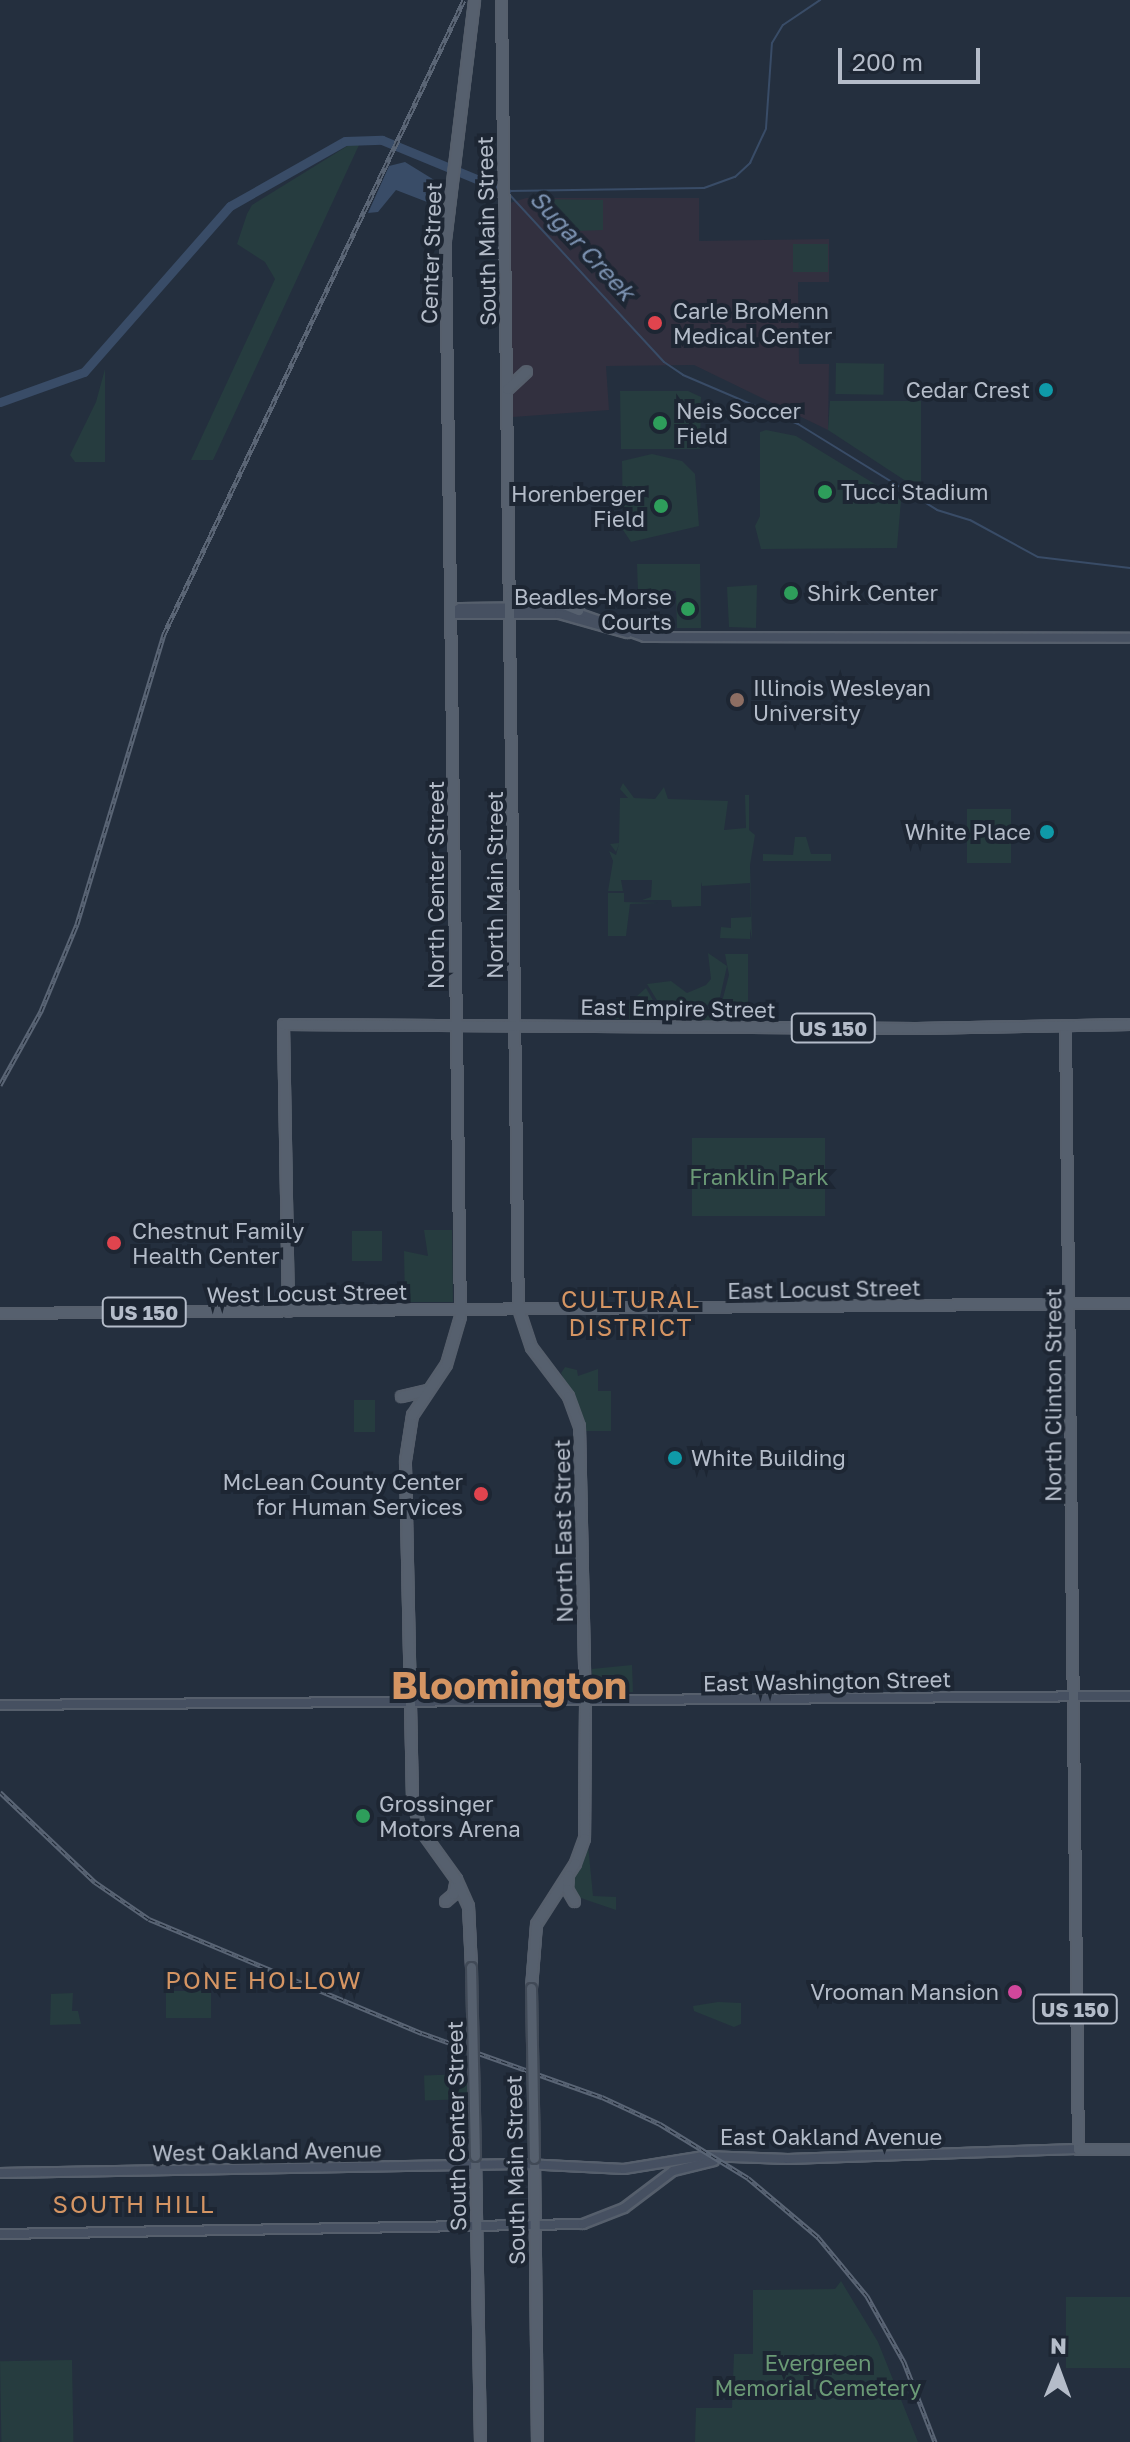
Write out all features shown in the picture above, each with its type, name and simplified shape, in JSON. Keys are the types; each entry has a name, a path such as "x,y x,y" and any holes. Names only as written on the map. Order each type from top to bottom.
{"main road":[{"name":"Center Street","path":"448,462 445,240 474,0"},
{"name":"South Main Street","path":"501,0 508,461"},
{"path":"507,389 526,371"},
{"name":"North Main Street","path":"508,461 518,1308"},
{"name":"North Center Street","path":"427,1390 446,1364 458,1331 460,1309 448,462"},
{"path":"510,595 519,601 559,602 627,633"},
{"path":"510,610 559,614 627,633 659,638 1130,638"},
{"path":"451,613 578,610"},
{"name":"US 150","path":"288,1311 283,1024 514,1023"},
{"name":"East Empire Street","path":"514,1023 1130,1024"},
{"name":"North Clinton Street","path":"1065,1025 1071,1304 1077,2131"},
{"name":"East Locust Street","path":"518,1308 1130,1303"},
{"name":"West Locust Street","path":"0,1313 518,1308"},
{"name":"North East Street","path":"518,1308 525,1335 569,1399 579,1426 586,1770 584,1838 568,1874"},
{"path":"525,1335 529,1317 538,1308"},
{"path":"438,1310 450,1316 458,1331"},
{"path":"409,1703 405,1451 412,1415 427,1390"},
{"path":"412,1415 409,1401 401,1396 427,1390"},
{"name":"East Washington Street","path":"0,1705 1130,1696"},
{"name":"South Center Street","path":"409,1703 411,1771 418,1825 456,1879 469,1910 480,2442"},
{"name":"South Main Street","path":"537,2442 532,1936 547,1900 568,1874"},
{"path":"568,1874 567,1889 574,1901"},
{"path":"445,1901 453,1894 456,1879"},
{"path":"1077,2131 1101,2149"},
{"name":"US 150","path":"1077,2131 1078,2149"},
{"name":"East Oakland Avenue","path":"534,2161 634,2168 695,2156 731,2160 1130,2149"},
{"path":"0,2234 534,2224 603,2219 680,2168 731,2160"},
{"name":"West Oakland Avenue","path":"0,2173 534,2161"}],"shaded area":[{"name":"Carle BroMenn Medical Center","path":"526,198 699,198 699,241 829,239 829,282 798,282 799,364 829,364 828,430 694,365 606,366 609,410 513,417 509,212 510,203"}],"green space":[{"path":"349,145 359,145 213,460 191,460 275,279 265,262 237,244 247,214 252,205"},
{"path":"529,199 603,200 603,230 552,232 554,226"},
{"path":"793,244 828,244 828,272 793,272"},
{"path":"836,363 884,364 883,395 835,394"},
{"path":"105,369 105,462 75,462 70,455 96,402"},
{"name":"Neis Soccer Field","path":"620,391 688,391 701,397 700,449 621,449"},
{"path":"830,401 921,401 921,491 828,430"},
{"name":"Tucci Stadium","path":"766,430 796,436 901,500 897,548 761,549 755,526 760,516 760,432"},
{"name":"Horenberger Field","path":"652,454 682,461 695,474 699,526 631,542 623,530 622,461"},
{"name":"Beadles-Morse Courts","path":"637,564 700,564 701,628 677,628 676,591 638,591"},
{"path":"757,585 756,628 729,627 727,587"},
{"path":"623,783 634,798 655,799 664,787 668,799 728,801 724,830 746,828 745,795 749,795 749,830 755,835 750,865 752,939 750,929 750,939 720,938 721,927 731,928 731,918 751,917 750,883 702,886 701,882 701,906 672,907 671,900 642,900 651,897 652,880 621,880 623,891 608,891 613,861 609,851 616,855 619,844 616,852 610,844 619,843 620,798 628,798 620,789"},
{"path":"967,809 1011,809 1011,863 967,863"},
{"path":"795,837 806,837 811,854 831,854 831,861 763,861 763,854 793,855"},
{"path":"608,893 624,893 624,902 659,903 630,904 626,936 608,936"},
{"path":"708,953 727,966 720,997 694,1013 660,1005 647,984 671,981 687,993 706,985 711,979"},
{"path":"725,954 748,954 748,1007 737,1021 692,1020 723,998 729,975"},
{"path":"646,988 657,1007 681,1020 611,1019"},
{"name":"Franklin Park","path":"692,1138 825,1138 825,1216 692,1216"},
{"path":"424,1230 452,1230 453,1302 405,1302 404,1251 428,1256"},
{"path":"352,1231 382,1231 382,1261 352,1261"},
{"path":"565,1367 577,1370 578,1376 598,1369 598,1391 611,1391 611,1431 585,1431 561,1373"},
{"path":"354,1400 375,1400 375,1432 354,1432"},
{"path":"632,1665 633,1692 592,1692 592,1669"},
{"path":"588,1845 593,1896 616,1897 616,1910 575,1896 570,1884"},
{"path":"166,1991 211,1991 211,2018 166,2018"},
{"path":"73,1993 72,2011 78,2011 81,2024 50,2025 51,1994"},
{"path":"718,2002 741,2003 741,2024 734,2027 694,2011 693,2006"},
{"path":"467,2074 468,2099 425,2100 424,2076"},
{"name":"Evergreen Memorial Cemetery","path":"841,2281 878,2342 918,2442 695,2442 696,2408 732,2408 734,2354 753,2354 753,2290 835,2289"},
{"path":"1066,2297 1130,2297 1130,2368 1066,2368"},
{"path":"72,2360 73,2442 1,2442 0,2361"}],"water":[{"path":"405,162 444,186 440,207 396,190 378,212 368,213 389,166"}],"waterway":[{"path":"507,191 704,188 735,177 750,163 766,128 772,43 783,25 820,0"},
{"name":"Sugar Creek","path":"0,402 84,372 230,206 345,141 382,140 506,191"},
{"name":"Sugar Creek","path":"508,193 664,362 683,375 798,424 937,510 970,520 1038,557 1130,568"}],"railway":[{"path":"0,1085 41,1011 77,924 164,634 464,0"},
{"path":"0,1792 95,1882 149,1919 422,2033 602,2097 660,2124 748,2178 818,2237 867,2296 904,2362 935,2442"}],"place":[{"name":"Carle BroMenn Medical Center","path":"655,323"},
{"name":"Cedar Crest","path":"1046,390"},
{"name":"Neis Soccer Field","path":"660,423"},
{"name":"Tucci Stadium","path":"825,492"},
{"name":"Horenberger Field","path":"661,506"},
{"name":"Shirk Center","path":"791,593"},
{"name":"Beadles-Morse Courts","path":"688,609"},
{"name":"Illinois Wesleyan University","path":"737,700"},
{"name":"White Place","path":"1047,832"},
{"name":"Chestnut Family Health Center","path":"114,1243"},
{"name":"White Building","path":"675,1458"},
{"name":"McLean County Center for Human Services","path":"481,1494"},
{"name":"Grossinger Motors Arena","path":"363,1816"},
{"name":"Vrooman Mansion","path":"1015,1992"}],"district":[{"name":"CULTURAL DISTRICT","path":"631,1313"},
{"name":"Bloomington","path":"509,1685"},
{"name":"PONE HOLLOW","path":"264,1980"},
{"name":"SOUTH HILL","path":"134,2204"}]}
